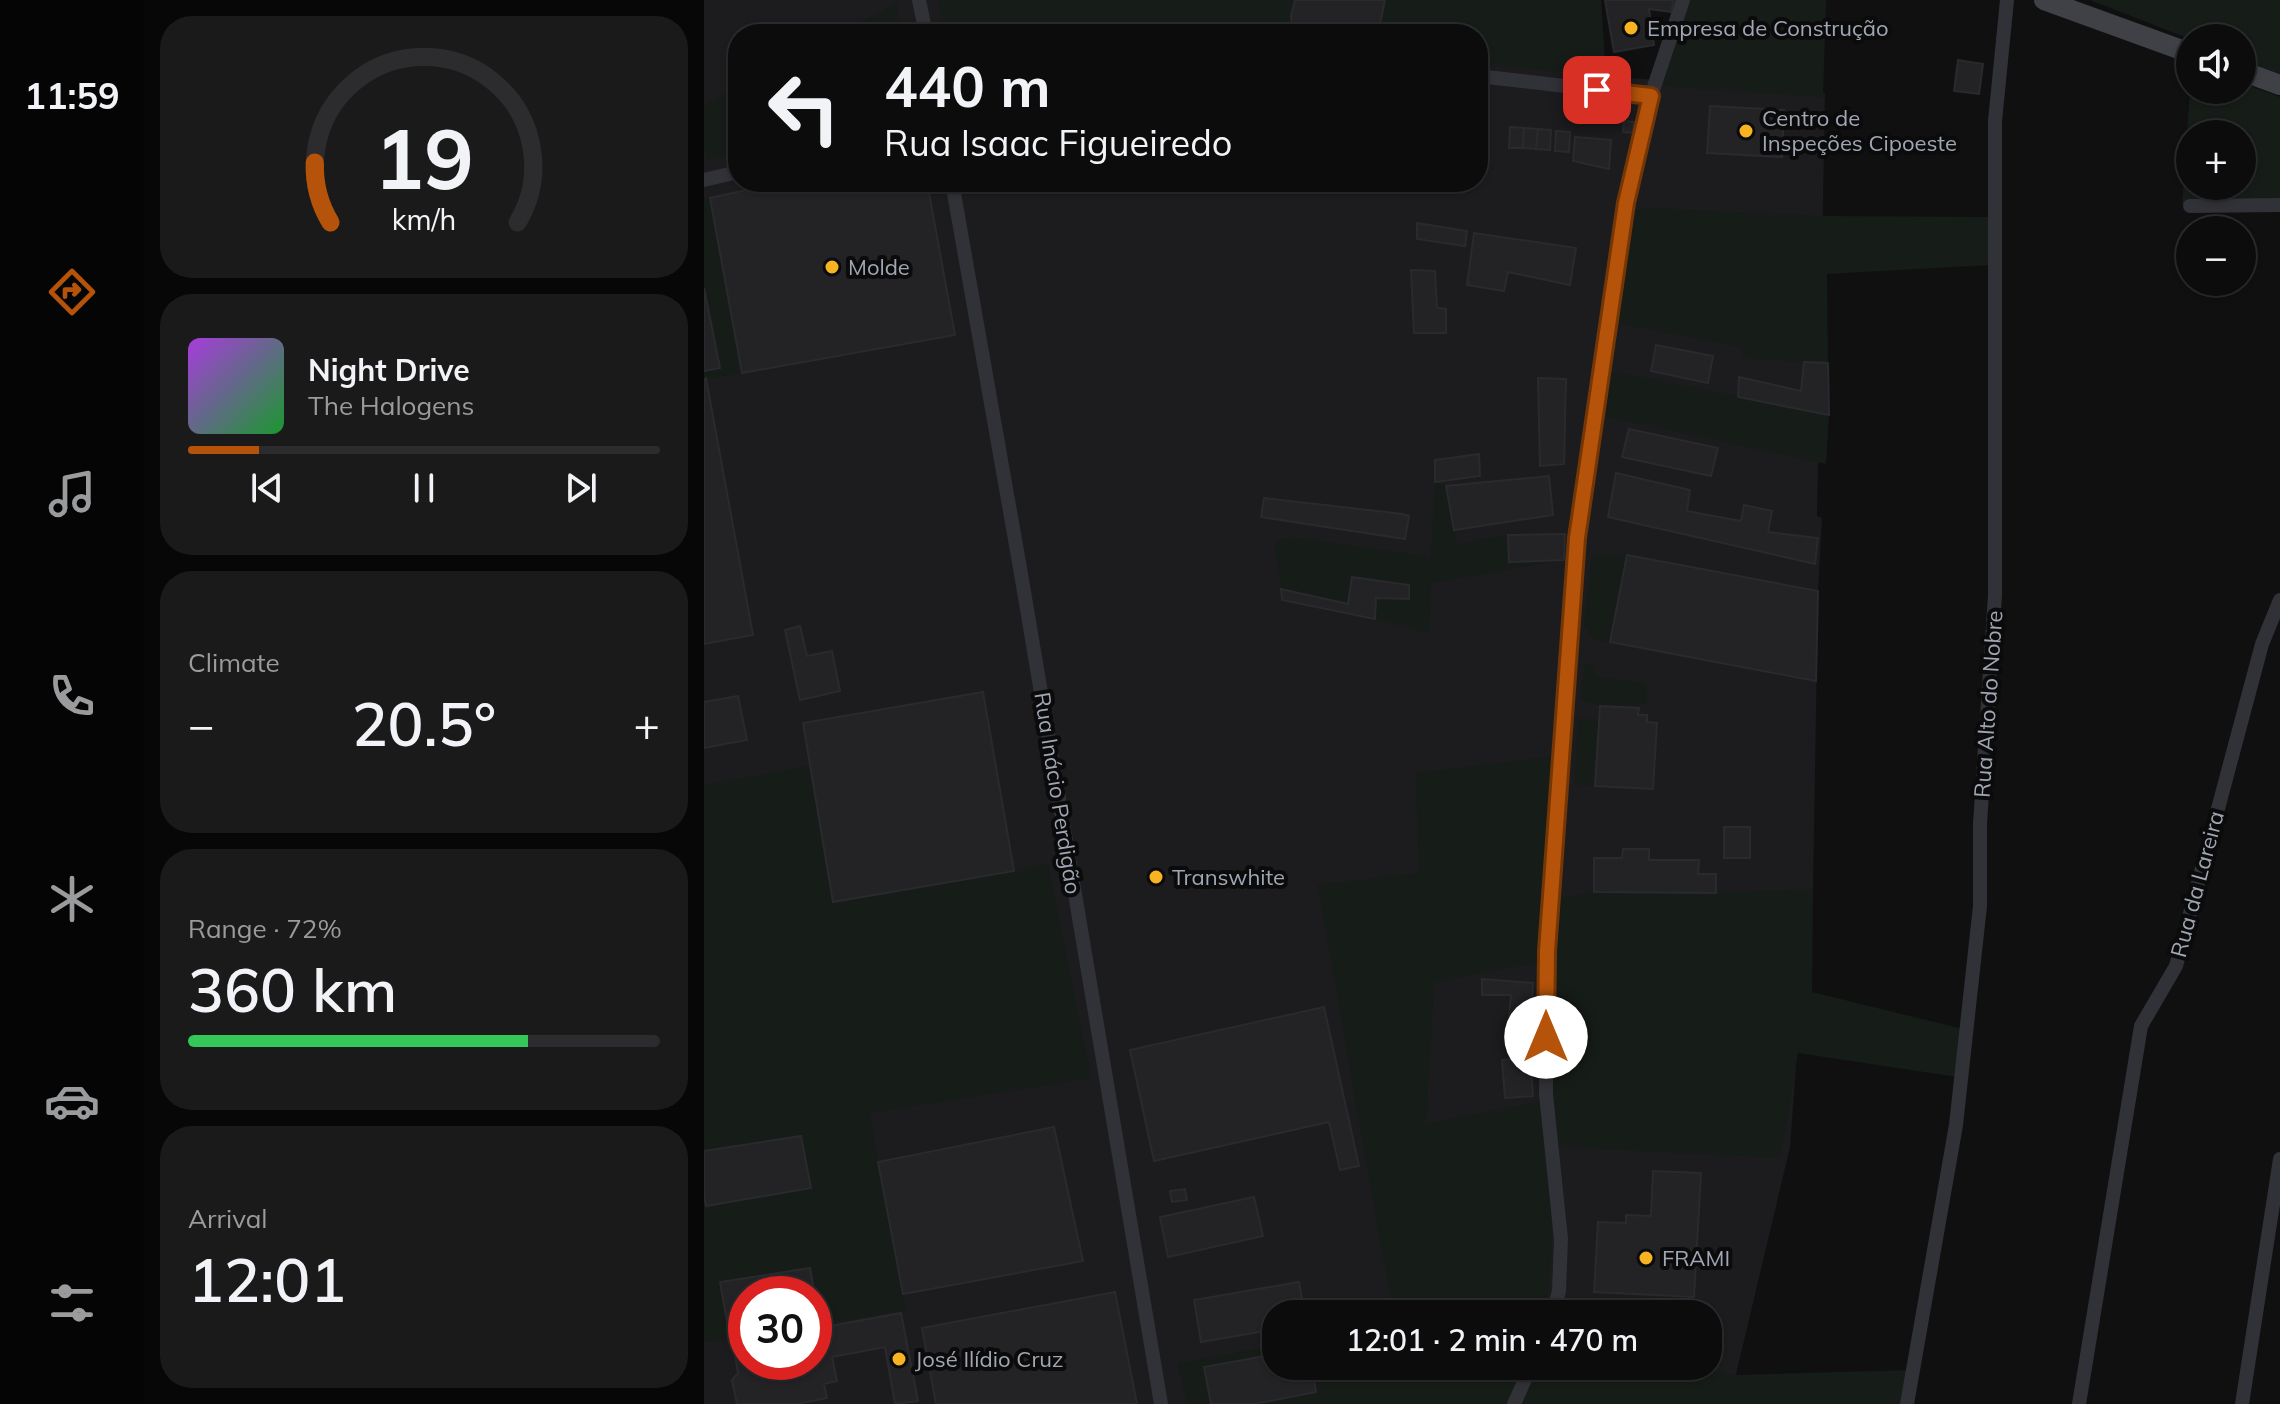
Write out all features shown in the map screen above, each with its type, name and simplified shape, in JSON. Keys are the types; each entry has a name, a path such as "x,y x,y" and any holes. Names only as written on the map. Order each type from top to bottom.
{"main road":[{"path":"2044,0 2176,48"},
{"path":"2256,76 2280,85"}],"street":[{"path":"919,0 924,24"},
{"path":"1557,1300 1561,1239 1546,1094 1547,951 1577,538 1626,203 1651,96 1683,0"},
{"name":"Rua Alto do Nobre","path":"1907,1404 1956,1125 1980,906 1980,824 1995,595 1995,121 2007,0"},
{"path":"1488,77 1651,96"},
{"path":"704,180 728,174"},
{"name":"Rua Inácio Perdigão","path":"954,192 1161,1404"},
{"path":"2190,206 2280,205"},
{"name":"Rua da Lareira","path":"2079,1404 2141,1026 2176,966 2262,644 2280,600"},
{"path":"2242,1404 2280,1159"},
{"path":"1514,1404 1525,1380"}],"shaded area":[{"path":"704,0 1586,0 1605,76 1825,93 1817,516 1822,518 1813,889 1809,890 1790,1147 1729,1404 704,1404"},
{"path":"938,0 1601,0 1606,76 1488,65 1488,24 942,24"},
{"path":"1689,0 1826,0 1823,97 1671,87 1658,82"},
{"path":"2090,0 2280,0 2280,74 2256,65 2256,24 2176,24 2176,34"},
{"path":"897,3 900,24 857,24"},
{"path":"2256,88 2280,97 2280,205 2182,205 2182,200 2256,200 2256,120 2188,120 2189,104 2256,104"},
{"path":"728,92 728,155 708,160 704,148 704,105"},
{"path":"710,198 742,373 704,379 704,199"},
{"path":"1642,208 1825,216 1991,217 1991,265 1827,274 1828,363 1742,358 1740,347 1611,322 1628,214"},
{"path":"1612,371 1829,415 1826,464 1605,416"},
{"path":"1435,482 1446,486 1456,544 1508,535 1509,562 1564,560 1431,583 1429,633 1375,619 1376,598 1408,599 1409,585 1353,577 1348,604 1281,589 1275,546 1278,540 1290,537 1431,557"},
{"path":"1592,555 1627,555 1610,642 1594,640 1584,626"},
{"path":"1585,664 1595,666 1595,677 1644,683 1647,702 1624,708 1580,700"},
{"path":"1578,719 1599,720 1595,786 1575,784"},
{"path":"1557,758 1545,961 1434,982 1426,1124 1542,1101 1551,1235 1546,1300 1392,1300 1318,885 1419,873 1416,773"},
{"path":"810,766 834,902 1048,863 1091,1078 869,1113 906,1310 832,1322 832,1276 728,1276 728,1339 704,1342 704,785"},
{"path":"1813,889 1812,992 1963,1029 1957,1077 1798,1053 1780,1158 1551,1146 1553,897 1594,892 1716,893"},
{"path":"1262,1348 1262,1380 1722,1380 1722,1373 1911,1370 1905,1404 1187,1404 1178,1364"}],"building":[{"path":"1295,0 1385,0 1380,24 1292,24"},
{"name":"Empresa de Construção","path":"1605,0 1674,0 1671,12 1649,9 1654,45 1614,52"},
{"path":"1958,60 1983,64 1979,94 1954,91"},
{"name":"Centro de Inspeções Cipoeste","path":"1710,106 1784,110 1782,157 1707,153"},
{"path":"1624,121 1634,122 1633,133 1623,132"},
{"path":"1510,127 1524,128 1523,148 1509,148"},
{"path":"1524,128 1538,129 1536,149 1523,148"},
{"path":"1538,129 1551,130 1550,150 1536,149"},
{"path":"1556,131 1570,132 1569,152 1555,151"},
{"path":"1575,137 1611,140 1609,169 1573,161"},
{"name":"Molde","path":"737,192 929,192 955,335 742,373 710,198"},
{"path":"1417,223 1467,231 1465,246 1417,239"},
{"path":"1474,233 1576,248 1570,285 1508,272 1504,291 1467,285"},
{"path":"1411,270 1435,271 1437,308 1446,309 1446,333 1414,333"},
{"path":"704,288 720,368 704,371"},
{"path":"1656,345 1713,356 1708,383 1651,371"},
{"path":"1804,362 1828,363 1829,415 1738,397 1739,377 1801,391"},
{"path":"1538,378 1566,379 1564,464 1540,466"},
{"path":"704,379 753,635 704,644"},
{"path":"1629,429 1718,448 1711,476 1622,457"},
{"path":"1479,454 1480,476 1435,482 1435,460"},
{"path":"1616,473 1690,490 1687,511 1741,521 1744,505 1772,511 1768,532 1818,538 1815,564 1608,517"},
{"path":"1549,476 1553,515 1454,530 1446,486"},
{"path":"1264,498 1403,514 1409,516 1405,539 1261,517"},
{"path":"1565,534 1564,560 1509,562 1508,535"},
{"path":"1627,555 1818,591 1816,681 1610,642"},
{"path":"1352,577 1409,585 1409,599 1376,598 1375,619 1282,600 1281,589 1348,604"},
{"path":"800,626 807,656 832,651 840,691 800,700 785,630"},
{"path":"983,692 1014,871 833,902 803,723"},
{"path":"738,696 747,740 704,748 704,702"},
{"path":"1600,706 1639,708 1638,715 1647,715 1647,722 1657,723 1653,789 1595,786"},
{"path":"1724,827 1750,827 1750,858 1724,858"},
{"path":"1623,849 1649,849 1649,860 1699,860 1698,874 1716,874 1716,893 1594,892 1594,858 1622,858"},
{"path":"1482,979 1533,983 1531,1017 1509,1017 1511,995 1482,995"},
{"path":"1324,1007 1359,1166 1340,1170 1329,1122 1154,1161 1130,1050"},
{"path":"1530,1057 1533,1096 1505,1098 1502,1060"},
{"path":"1054,1127 1083,1261 903,1294 878,1162"},
{"path":"801,1136 811,1188 706,1206 704,1151"},
{"name":"FRAMI","path":"1653,1171 1701,1173 1694,1297 1594,1292 1598,1222 1626,1223 1626,1215 1651,1216"},
{"path":"1185,1189 1187,1200 1172,1202 1170,1191"},
{"path":"1254,1197 1263,1236 1168,1257 1160,1217"},
{"path":"810,1268 811,1276 759,1276"},
{"path":"728,1281 728,1327 720,1282"},
{"path":"1299,1282 1302,1300 1262,1300 1262,1331 1201,1342 1194,1300"},
{"path":"1115,1292 1137,1404 936,1404 922,1328"},
{"name":"José Ilídio Cruz","path":"901,1313 918,1401 895,1404 885,1347 832,1357 832,1326"},
{"name":"José Ilídio Cruz","path":"832,1357 837,1381 824,1384 827,1398 797,1404 737,1404 732,1380 832,1380"},
{"path":"1262,1357 1262,1380 1314,1380 1316,1392 1254,1404 1211,1404 1204,1367"}],"place":[{"name":"Empresa de Construção","path":"1631,28"},
{"name":"Centro de Inspeções Cipoeste","path":"1746,131"},
{"name":"Molde","path":"832,267"},
{"name":"Transwhite","path":"1156,877"},
{"name":"FRAMI","path":"1646,1258"},
{"name":"José Ilídio Cruz","path":"899,1359"}],"route":[{"path":"1546,1037 1547,951 1577,538 1626,203 1651,96 1597,90"}]}
